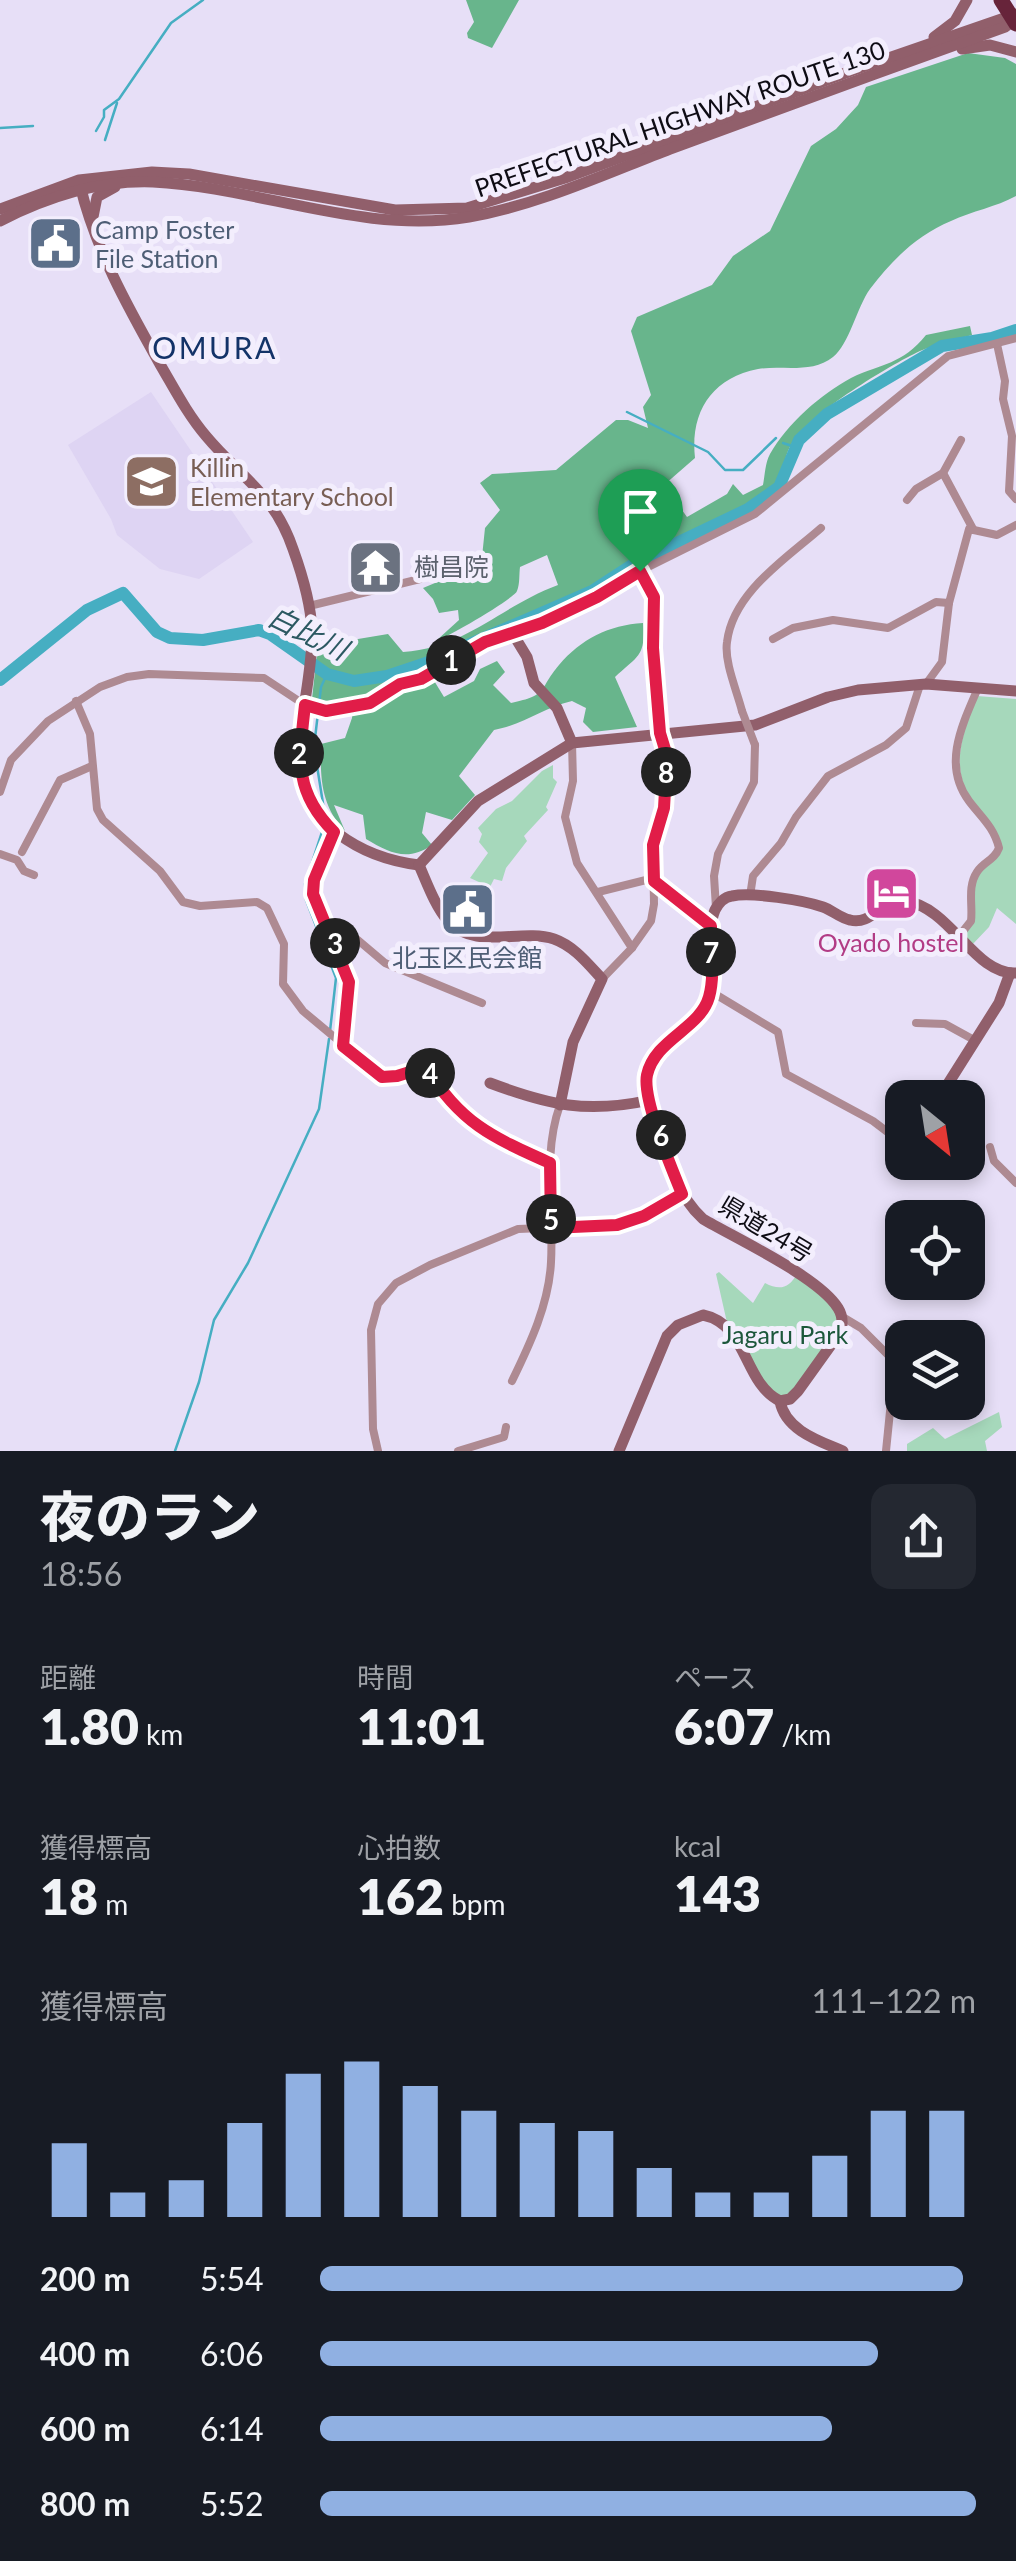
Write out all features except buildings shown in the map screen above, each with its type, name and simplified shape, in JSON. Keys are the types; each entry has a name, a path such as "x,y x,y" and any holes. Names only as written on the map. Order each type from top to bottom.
{"highway":[{"path":"1001,0 1014,19"}],"main road":[{"path":"898,60 948,28 967,0"},
{"name":"PREFECTURAL HIGHWAY ROUTE 130","path":"0,210 124,174 189,174 395,210 467,208 565,178 1014,19"},
{"path":"898,60 990,45 1016,52"},
{"name":"PREFECTURAL HIGHWAY ROUTE 130","path":"0,221 80,185 124,183 187,185 392,220 469,217 568,187 898,60"},
{"path":"92,223 97,197 124,183"},
{"path":"80,185 131,313 185,407 204,435 252,481 276,512 294,550 312,632 300,770 307,795 333,830 378,857 419,865"},
{"path":"513,634 528,658 534,683 557,708 572,743"},
{"path":"419,865 478,800 572,743 755,724 844,694 923,685 1016,690"},
{"path":"419,865 445,918 461,931 479,937 526,935 558,940 581,956 602,979 573,1042 560,1106"},
{"path":"710,991 711,926 716,908 731,896 824,907 855,921 864,920 892,901 912,902 949,924 993,970 1013,973 952,1080"},
{"name":"県道24号","path":"710,991 702,1011 665,1044 651,1065 646,1086 682,1194 703,1219 808,1280 837,1306 841,1316"},
{"path":"490,1082 560,1106 590,1109 650,1100"},
{"path":"618,1451 668,1336 691,1318 703,1315 724,1323 767,1391 780,1401 782,1410 805,1435 844,1451"},
{"path":"780,1401 790,1399 798,1391 841,1331 841,1316"}],"street":[{"path":"0,792 11,760 48,721 112,682 149,674 264,678 308,707 326,711 370,703 485,642 513,634 597,597 640,571 755,514 948,356 1016,338"},
{"path":"998,344 1005,381 1003,398 1012,436 1010,491 1016,500"},
{"path":"906,500 943,473 961,440"},
{"path":"943,473 972,529"},
{"path":"750,896 753,876 828,776 886,745 906,728 923,685 942,662 949,603 969,528 997,534 1016,525"},
{"path":"716,908 714,876 718,854 754,782 754,745 726,644 737,611 761,580 822,528"},
{"path":"308,606 420,579 435,566"},
{"path":"602,979 632,948 650,921 653,845 664,808 667,756 660,733 653,648 654,597 640,571"},
{"path":"773,638 793,628 833,620 888,628 936,602 949,603"},
{"path":"960,935 971,921 970,898 976,874 996,856 999,848 992,829 963,792 954,765 978,688"},
{"path":"76,702 90,734 97,809 103,820 160,871 183,902 200,906 257,902 267,908 284,944 283,984 303,1011 382,1077 426,1067 452,1105 476,1127 550,1163"},
{"path":"572,743 573,781 565,817 577,863 632,948"},
{"path":"22,852 60,780 92,766"},
{"path":"333,830 313,887 318,910 349,982 343,1046"},
{"path":"0,854 18,860 24,872 34,875"},
{"path":"598,892 629,882 654,880 711,926"},
{"path":"334,942 346,930 385,963 482,1003"},
{"path":"710,991 778,1032 786,1074 885,1130"},
{"path":"916,1023 945,1024 976,1042"},
{"path":"512,1381 540,1315 552,1265 550,1163 560,1106"},
{"path":"990,1147 994,1161 1016,1183"},
{"path":"378,1451 371,1330 378,1304 388,1290 406,1276 518,1229 617,1225 644,1216 682,1194"},
{"path":"841,1316 885,1350"},
{"path":"886,1451 891,1420"},
{"path":"458,1451 504,1437 506,1427"}],"shaded area":[{"name":"Killin Elementary School","path":"151,392 253,542 199,579 160,569 117,535 68,445"}],"green space":[{"path":"466,0 519,0 492,48 468,38 474,22"},
{"path":"968,53 1005,58 1016,64 1016,196 939,227 906,249 870,289 844,344 833,357 807,367 758,369 716,389 700,412 695,458 664,485 687,517 727,494 733,484 743,495 763,485 767,461 777,443 828,392 900,358 926,335 970,326 972,335 906,358 817,416 794,440 778,486 766,501 586,597 469,645 442,660 433,679 444,697 474,681 480,669 497,661 505,672 493,685 511,703 523,700 541,690 559,665 586,641 607,630 643,623 641,649 615,677 637,727 593,732 583,722 586,708 572,701 561,704 494,730 459,776 475,795 452,820 426,812 422,833 432,845 407,854 383,848 366,839 363,815 334,805 345,831 331,812 324,791 321,744 345,738 353,701 326,705 312,699 319,635 346,641 388,634 403,652 426,649 465,634 558,585 547,555 520,567 518,588 513,595 437,640 459,620 458,610 439,613 423,588 447,578 467,580 482,557 485,528 500,510 480,483 492,474 556,470 616,420 648,428 643,407 651,395 631,331 637,317 712,285 733,256 770,231 811,146 836,129 858,105 866,87"},
{"path":"977,696 1016,699 1016,924 997,908 989,927 971,946 960,934 970,923 975,877 999,846 974,806 961,775 962,742"},
{"path":"553,765 557,782 548,810 524,836 527,841 506,868 502,881 494,879 490,887 470,878 488,853 479,842 482,834 478,828"},
{"name":"Jagaru Park","path":"719,1272 753,1303 765,1283 784,1287 797,1274 837,1306 843,1324 790,1399 772,1397 728,1327 716,1274"},
{"path":"999,1412 1002,1427 985,1441 987,1451 907,1451 907,1444 933,1428 945,1439"}],"waterway":[{"path":"96,131 104,110 119,99 171,23 203,0"},
{"path":"105,140 117,103"},
{"path":"0,128 33,126"},
{"name":"白比川","path":"0,680 87,610 123,593 157,632 170,638 203,640 259,630 327,674 354,681 387,676 426,663 592,591 635,563 748,509 779,487 799,440 827,414 942,346 1016,330"},
{"path":"627,412 708,452 725,470 743,470 776,438"},
{"path":"783,443 795,447"},
{"path":"325,816 314,747 321,687 327,674"},
{"path":"323,829 305,884 306,900 336,978 330,1031"},
{"path":"175,1451 199,1382 214,1320 248,1263 319,1109 329,1039"}],"place":[{"name":"Camp Foster File Station","path":"56,244"},
{"name":"Killin Elementary School","path":"151,482"},
{"name":"樹昌院","path":"375,567"},
{"name":"Oyado hostel","path":"891,894"},
{"name":"北玉区民会館","path":"467,909"}],"district":[{"name":"OMURA","path":"215,349"}],"route":[{"path":"640,571 654,597 653,648 660,733 667,756 664,808 653,845 654,881 711,926 710,994 702,1011 665,1044 647,1076 650,1100 682,1194 644,1216 617,1225 551,1228 550,1163 485,1134 452,1105 426,1067 382,1077 343,1046 349,982 313,894 314,880 334,832 313,806 302,780 299,755 305,705 326,711 370,703 485,642 542,623 597,597 640,571"}]}
